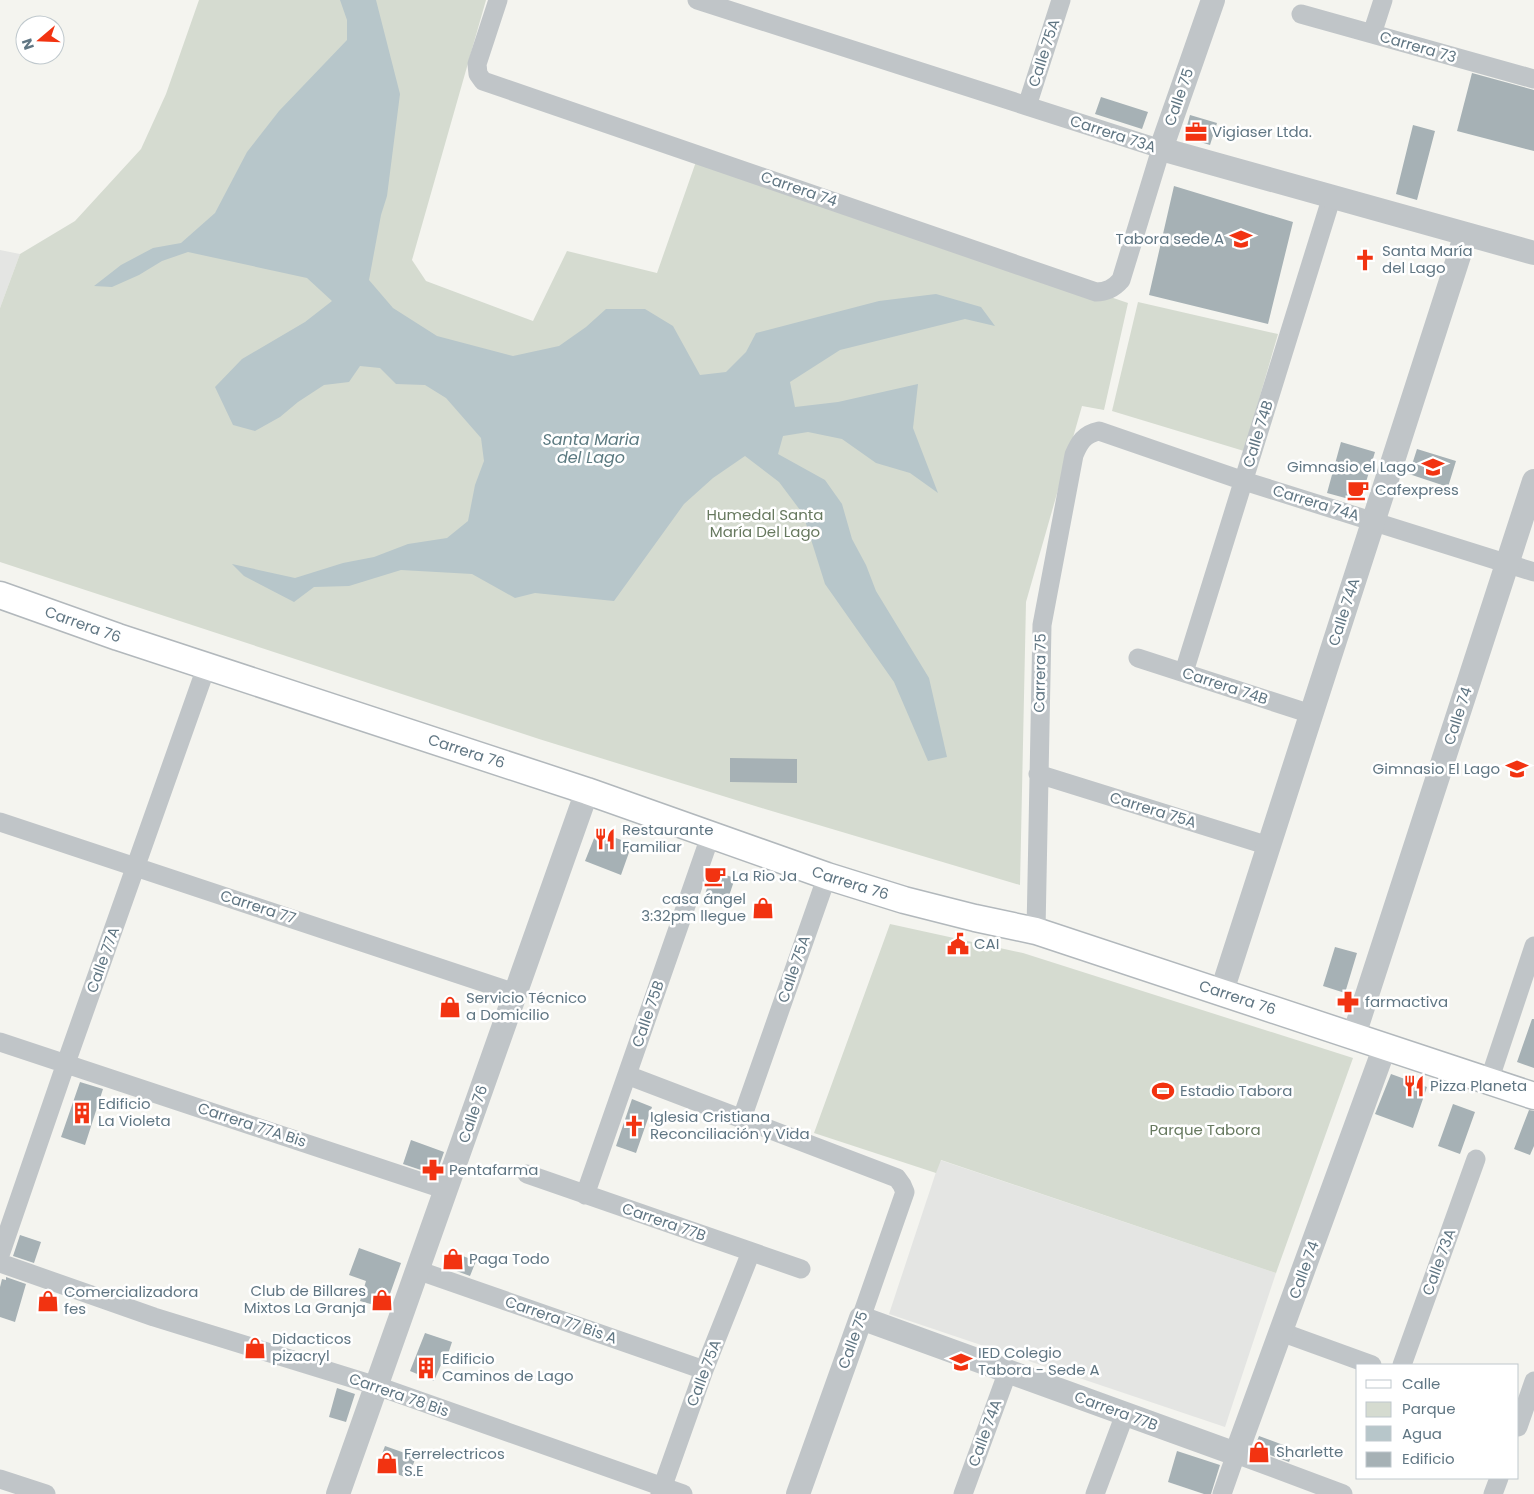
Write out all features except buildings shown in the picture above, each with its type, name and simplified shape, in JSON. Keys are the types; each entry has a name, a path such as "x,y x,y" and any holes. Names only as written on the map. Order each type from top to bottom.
{"main road":[{"name":"Carrera 76","path":"2,601 66,619 587,791 827,876 904,900 1036,931 1222,991 1534,1096"}],"street":[{"name":"Carrera 74","path":"498,0 477,64 478,74 482,81 1096,292 1111,289 1121,280"},
{"name":"Carrera 73A","path":"697,0 1161,149 1534,253"},
{"name":"Calle 75A","path":"1026,106 1061,0"},
{"name":"Calle 75","path":"1121,280 1161,149 1213,0"},
{"path":"1372,34 1383,0"},
{"name":"Carrera 73","path":"1301,14 1534,79"},
{"name":"Calle 74B","path":"1184,672 1332,196"},
{"name":"Calle 74A","path":"1222,991 1466,234"},
{"name":"Carrera 74A","path":"1099,431 1244,481 1534,572"},
{"name":"Carrera 75","path":"1036,931 1042,625 1074,456 1080,441 1099,431"},
{"name":"Calle 74","path":"1354,1035 1534,481"},
{"name":"Carrera 74B","path":"1138,658 1311,714"},
{"name":"Calle 77A","path":"0,1255 207,666"},
{"name":"Carrera 75A","path":"1038,774 1269,846"},
{"name":"Calle 76","path":"338,1494 587,791"},
{"name":"Carrera 77","path":"0,822 515,993"},
{"name":"Calle 75B","path":"586,1195 711,834"},
{"name":"Calle 75A","path":"742,1118 827,876"},
{"path":"1489,1081 1534,946"},
{"name":"Carrera 77A Bis","path":"0,1042 446,1190"},
{"name":"Calle 74","path":"1222,1494 1385,1046"},
{"path":"627,1075 742,1118"},
{"name":"Calle 75","path":"742,1118 897,1178 904,1192 798,1494"},
{"name":"Calle 73A","path":"1402,1364 1476,1158"},
{"name":"Carrera 77B","path":"527,1174 801,1269"},
{"name":"Calle 75A","path":"661,1490 704,1370 751,1252"},
{"name":"Carrera 78 Bis","path":"0,1264 154,1317 376,1386 661,1490 683,1494"},
{"name":"Carrera 77 Bis A","path":"417,1270 704,1370"},
{"name":"Carrera 77B","path":"861,1318 1342,1494"},
{"path":"1281,1332 1369,1364"},
{"name":"Calle 74A","path":"963,1494 1008,1371"},
{"path":"1523,1422 1534,1381"},
{"path":"1095,1494 1125,1414"},
{"path":"0,1479 46,1494"},
{"path":"1493,1494 1499,1479"}],"shaded area":[{"path":"0,250 20,254 0,308"},
{"path":"940,1160 1276,1273 1225,1427 889,1314"}],"green space":[{"name":"Humedal Santa María Del Lago","path":"199,0 486,0 412,260 426,281 533,321 567,251 657,273 698,156 1128,303 1104,410 1082,406 1026,602 1020,885 539,739 0,562 0,308 20,254 75,221 141,149 166,94"},
{"path":"1138,302 1278,334 1244,451 1112,411"},
{"name":"Parque Tabora","path":"890,924 1023,953 1353,1058 1276,1273 941,1160 936,1173 814,1133"}],"water":[{"name":"Santa Maria del Lago","path":"340,0 376,0 400,94 387,196 381,215 369,280 393,308 437,336 513,356 559,346 586,327 606,309 645,309 673,326 700,375 726,372 746,352 756,333 879,301 936,294 981,307 995,326 965,319 840,350 790,382 795,407 838,402 918,384 913,428 938,493 910,473 876,463 842,439 808,432 783,436 778,454 825,480 842,504 852,539 866,565 876,591 929,678 947,757 928,761 894,682 825,584 803,514 779,482 745,456 713,478 684,504 614,601 535,593 515,598 472,574 401,570 349,586 314,587 294,602 244,576 232,564 295,578 343,563 374,557 408,544 447,538 468,521 475,485 484,461 481,438 446,398 425,385 396,384 380,368 360,366 349,382 324,385 298,402 280,417 255,431 233,425 215,387 242,359 305,322 332,301 307,278 188,252 162,261 139,275 112,287 94,286 121,265 153,248 181,243 215,213 247,152 279,111 347,40 347,20"}],"place":[{"name":"Vigiaser Ltda.","path":"1196,132"},
{"name":"Tabora sede A","path":"1241,239"},
{"name":"Santa María del Lago","path":"1365,260"},
{"name":"Gimnasio el Lago","path":"1433,467"},
{"name":"Cafexpress","path":"1358,490"},
{"name":"Gimnasio El Lago","path":"1517,769"},
{"name":"Restaurante Familiar","path":"605,839"},
{"name":"La Rio Ja","path":"715,876"},
{"name":"casa ángel 3:32pm llegue","path":"763,908"},
{"name":"CAI","path":"958,944"},
{"name":"farmactiva","path":"1348,1002"},
{"name":"Servicio Técnico a Domicilio","path":"450,1007"},
{"name":"Pizza Planeta","path":"1414,1086"},
{"name":"Estadio Tabora","path":"1163,1091"},
{"name":"Edificio La Violeta","path":"82,1113"},
{"name":"Iglesia Cristiana Reconciliación y Vida","path":"634,1126"},
{"name":"Pentafarma","path":"433,1170"},
{"name":"Paga Todo","path":"453,1259"},
{"name":"Club de Billares Mixtos La Granja","path":"382,1300"},
{"name":"Comercializadora fes","path":"48,1301"},
{"name":"Didacticos pizacryl","path":"255,1348"},
{"name":"IED Colegio Tabora - Sede A","path":"961,1362"},
{"name":"Edificio Caminos de Lago","path":"426,1368"},
{"name":"Sharlette","path":"1259,1452"},
{"name":"Ferrelectricos S.E","path":"387,1463"}]}
